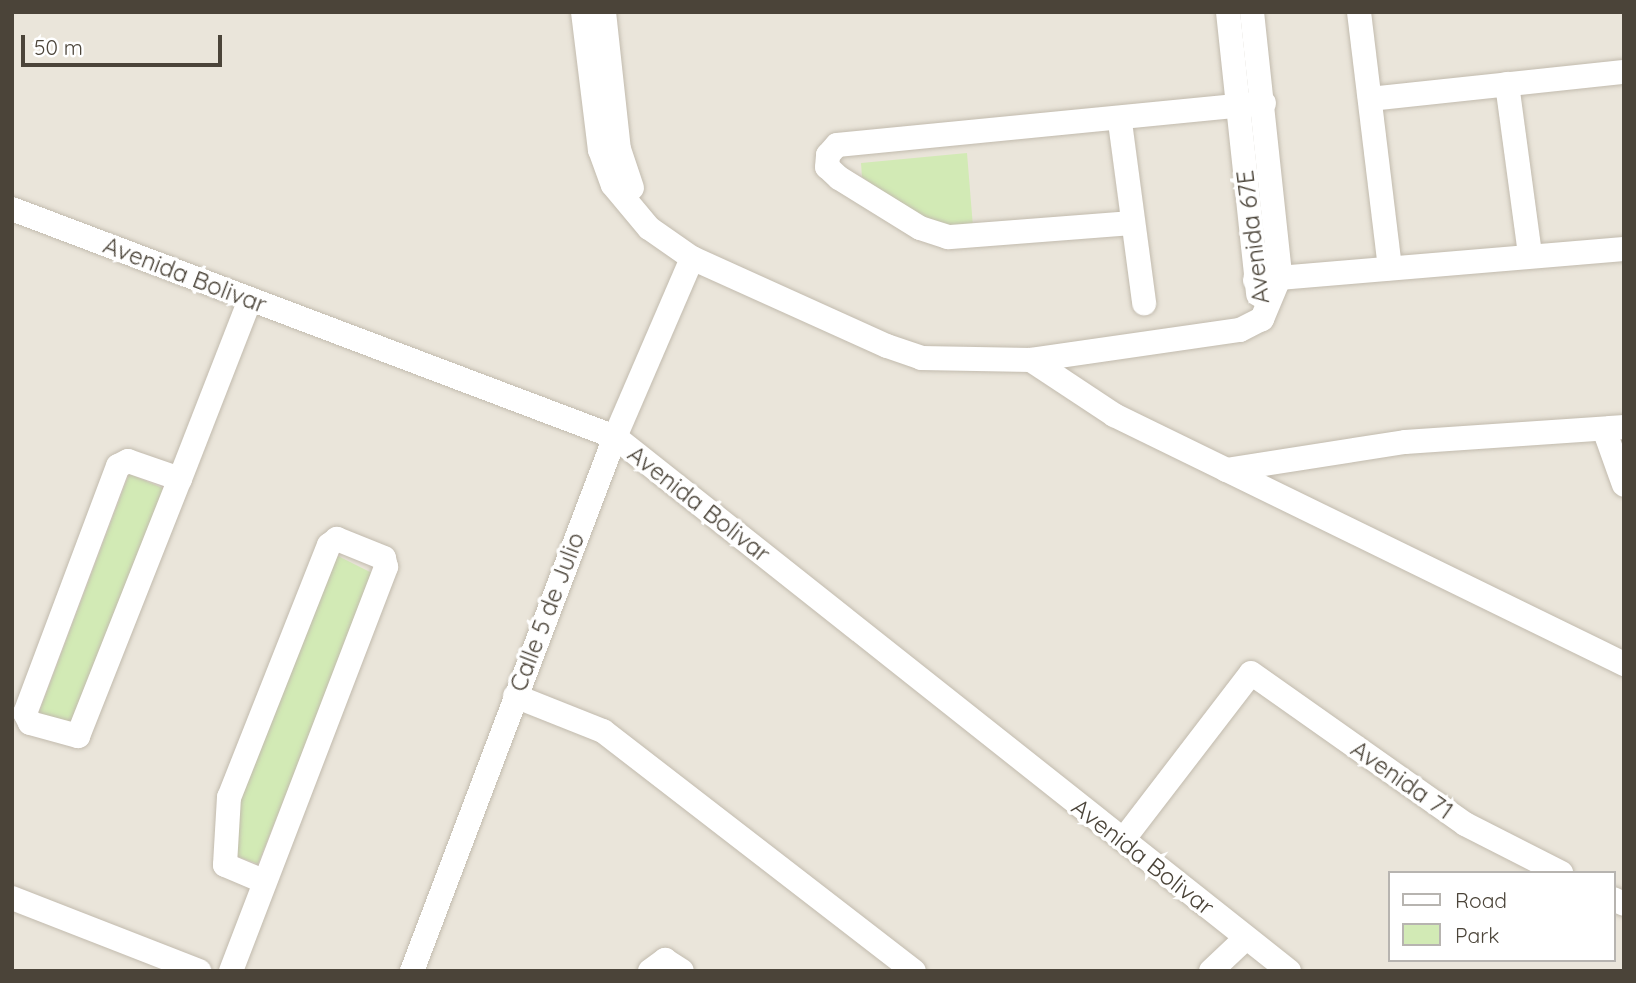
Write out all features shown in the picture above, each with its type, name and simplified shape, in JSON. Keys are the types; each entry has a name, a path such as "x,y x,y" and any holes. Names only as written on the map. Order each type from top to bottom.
{"street":[{"path":"583,12 600,150 613,185 649,228 692,258 921,358 1031,360 1240,330 1262,319"},
{"path":"604,12 619,149 649,228"},
{"name":"Avenida 67E","path":"1228,12 1255,280 1262,319"},
{"name":"Avenida 67E","path":"1252,12 1264,103 1280,276 1262,319"},
{"path":"1359,12 1390,268"},
{"path":"1370,99 1624,72"},
{"path":"1507,84 1530,255"},
{"path":"1132,223 948,237 920,228 827,167 828,155 837,145 1120,122 1264,103"},
{"path":"1120,122 1144,303"},
{"name":"Avenida Bolivar","path":"12,209 615,438 1289,971"},
{"path":"1255,280 1624,249"},
{"name":"Calle 5 de Julio","path":"412,971 514,696 615,438 692,258"},
{"path":"180,479 128,461 118,466 25,713 30,723 78,737 180,479 250,299"},
{"path":"1031,360 1114,415 1624,664"},
{"path":"1226,470 1405,442 1614,428 1624,485"},
{"path":"231,971 263,881 386,566 384,558 337,539 329,545 229,797 225,865 263,881"},
{"name":"Avenida 71","path":"1123,841 1251,673 1465,824 1557,871"},
{"path":"514,696 603,730 914,971"},
{"path":"15,906 199,971"},
{"path":"1211,971 1246,938"},
{"path":"650,971 665,960 681,971"}],"shaded area":[{"path":"12,12 1624,12 1624,971 12,971"}],"green space":[{"path":"967,153 973,227 928,224 862,177 861,163"},
{"path":"129,474 165,489 70,724 38,715"},
{"path":"334,554 374,574 258,864 231,854 232,808"}]}
